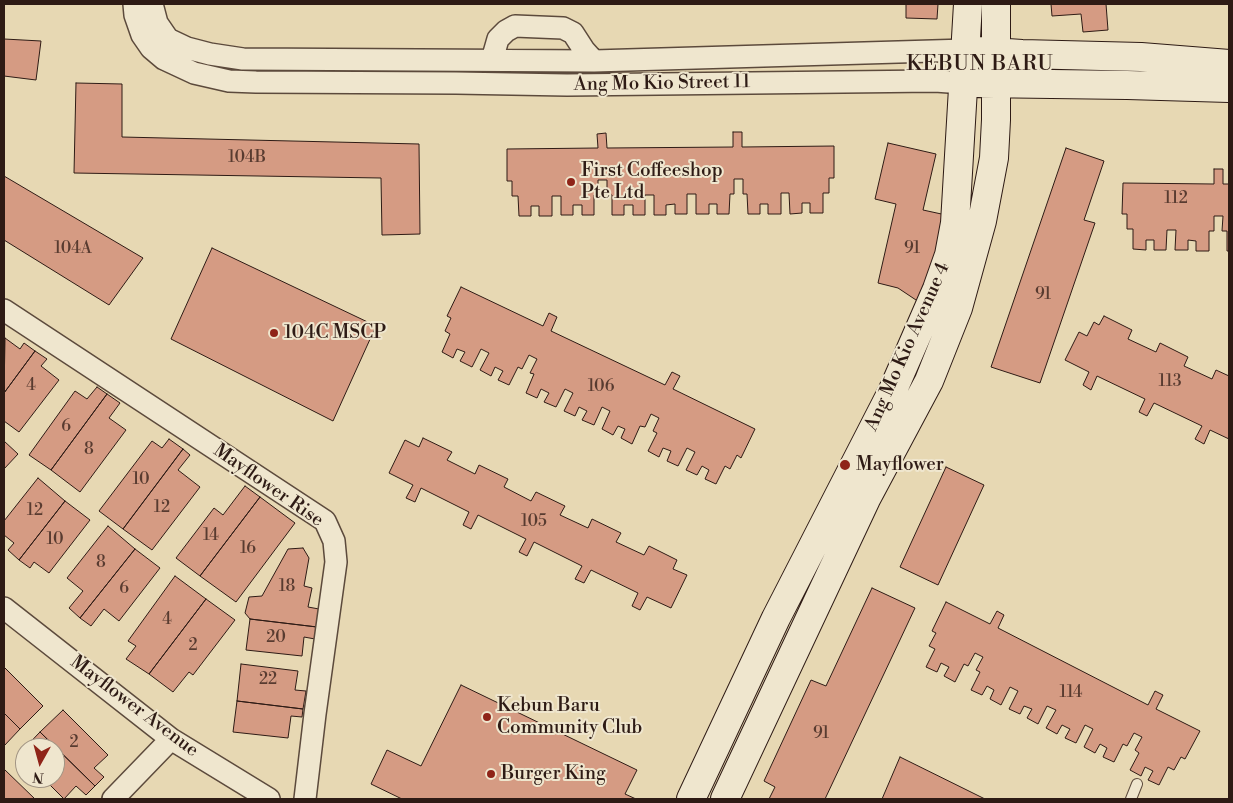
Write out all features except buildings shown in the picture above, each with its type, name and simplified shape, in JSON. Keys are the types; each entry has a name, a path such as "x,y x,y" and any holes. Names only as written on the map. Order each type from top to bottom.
{"main road":[{"name":"Ang Mo Kio Avenue 4","path":"691,799 776,618 893,390 937,289 949,255 955,223 968,4"},
{"name":"Ang Mo Kio Avenue 4","path":"724,799 866,499 929,381 958,308 982,221 994,158 996,120 996,4"},
{"name":"Ang Mo Kio Street 11","path":"966,50 1022,54 1141,57 1229,64"},
{"name":"Ang Mo Kio Street 11","path":"963,83 1229,88"}],"street":[{"name":"Ang Mo Kio Street 11","path":"134,4 135,15 142,35 151,48 164,59 194,73 229,81 567,85 935,81 963,83"},
{"name":"Ang Mo Kio Street 11","path":"152,4 157,23 168,39 187,48 242,59 594,61 966,50"},
{"path":"492,60 498,40 506,31 515,26 563,28 573,33 594,61"},
{"name":"Mayflower Rise","path":"4,310 325,521 334,541 336,562 315,714 306,799"},
{"name":"Mayflower Avenue","path":"4,608 172,739 269,799"},
{"path":"114,799 172,739"}],"lane":[{"path":"1131,799 1137,784"}],"place":[{"name":"First Coffeeshop Pte Ltd","path":"571,182"},
{"name":"104C MSCP","path":"274,333"},
{"name":"Mayflower","path":"845,465"},
{"name":"Kebun Baru Community Club","path":"487,717"},
{"name":"Burger King","path":"491,774"}],"district":[{"name":"KEBUN BARU","path":"980,65"}]}
